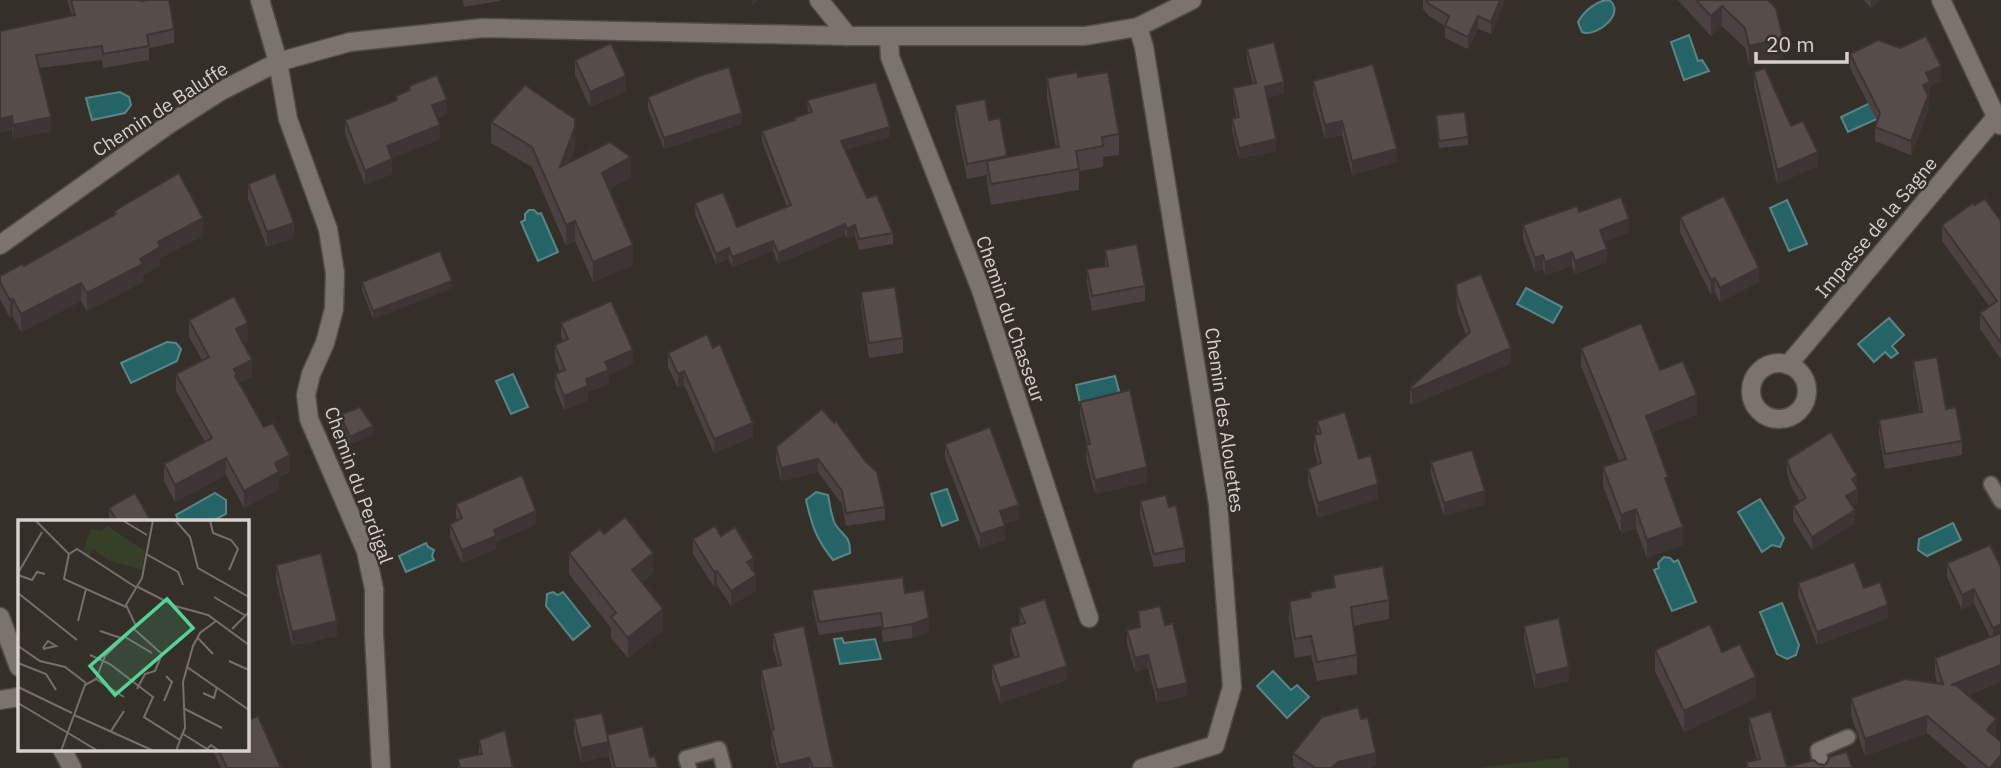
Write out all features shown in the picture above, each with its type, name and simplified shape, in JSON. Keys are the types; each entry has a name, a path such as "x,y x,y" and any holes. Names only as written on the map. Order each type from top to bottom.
{"street":[{"name":"Chemin du Perdigal","path":"260,0 278,62 288,119 328,229 335,273 334,309 306,395 309,419 366,551 374,589 381,768"},
{"path":"819,0 848,36"},
{"name":"Chemin de Baluffe","path":"0,245 168,125 221,91 278,62 350,42 483,28 848,36 1084,36 1138,27 1192,0"},
{"path":"1941,0 1999,119"},
{"name":"Chemin des Alouettes","path":"1138,27 1144,47 1170,199 1218,504 1232,687 1215,745 1142,768"},
{"name":"Chemin du Chasseur","path":"889,36 890,57 981,290 1089,618"},
{"name":"Impasse de la Sagne","path":"1788,365 1999,119"},
{"path":"0,617 18,664"},
{"path":"0,700 18,697"},
{"path":"63,750 72,768"}],"lane":[{"path":"1991,484 2001,501"},
{"path":"1822,768 1818,750 1848,737"},
{"path":"689,768 687,758 719,749 723,768"}],"green space":[{"path":"1568,757 1569,768 1479,768"}],"water":[{"path":"1609,0 1614,5 1614,11 1608,23 1595,31 1582,32 1578,22 1584,14 1596,4"},
{"path":"1689,35 1698,61 1702,60 1709,71 1684,80 1671,42"},
{"path":"120,92 129,97 131,105 125,113 92,120 86,98"},
{"path":"1870,103 1877,119 1848,132 1841,117"},
{"path":"1787,200 1807,244 1789,251 1770,208"},
{"path":"529,210 541,213 558,252 538,261 521,222 525,220 525,214"},
{"path":"1526,288 1562,307 1553,323 1517,304"},
{"path":"1889,318 1904,335 1892,346 1898,353 1891,358 1885,352 1874,362 1858,344"},
{"path":"167,342 176,343 181,349 177,361 131,383 121,363"},
{"path":"513,374 528,407 511,414 496,381"},
{"path":"1115,376 1119,391 1116,395 1080,403 1076,385"},
{"path":"947,489 958,520 942,526 931,494"},
{"path":"816,492 828,495 835,524 849,542 850,553 833,560 819,539 808,509 806,500"},
{"path":"215,493 226,500 226,514 214,520 178,520 176,515"},
{"path":"1760,499 1784,538 1780,547 1772,545 1762,552 1738,512"},
{"path":"1953,523 1961,540 1927,556 1918,550 1919,539"},
{"path":"426,543 434,550 434,560 406,572 399,556"},
{"path":"1664,557 1674,562 1678,560 1696,602 1672,611 1654,570 1659,568 1658,563"},
{"path":"553,592 558,595 563,592 590,626 573,640 546,606 547,594"},
{"path":"1782,603 1799,645 1796,655 1787,659 1777,654 1760,612"},
{"path":"842,638 844,643 875,639 881,659 840,664 834,639"},
{"path":"1273,671 1291,690 1297,685 1309,697 1287,718 1257,686"}],"building":[{"path":"71,0 169,0 174,29 147,35 149,46 103,54 102,46 36,55 51,117 13,125 12,116 0,119 0,31 75,15"},
{"path":"1426,0 1500,0 1491,22 1478,16 1468,37 1445,26 1449,16"},
{"path":"1696,0 1768,0 1776,8 1783,38 1749,46 1745,28 1722,6 1711,16"},
{"path":"1926,36 1941,66 1926,73 1930,82 1923,85 1928,96 1911,141 1875,127 1880,113 1850,54 1878,40 1900,48"},
{"path":"1274,42 1284,82 1265,87 1276,139 1239,148 1232,119 1239,117 1233,88 1256,83 1247,49"},
{"path":"611,43 626,76 590,92 575,60"},
{"path":"1373,64 1397,149 1352,161 1342,121 1325,125 1313,81"},
{"path":"729,67 742,113 664,138 648,97"},
{"path":"1765,68 1791,126 1803,121 1818,152 1777,170 1754,72"},
{"path":"1077,72 1078,77 1108,72 1119,134 1102,137 1103,146 1076,151 1079,169 991,184 987,161 1059,147 1047,78"},
{"path":"437,75 447,100 432,105 440,125 387,146 392,159 365,171 345,120 397,100 396,96 410,90 409,86"},
{"path":"876,82 890,127 841,141 867,198 877,195 893,233 859,239 855,225 847,229 845,224 778,253 773,241 732,257 729,248 716,254 695,203 723,192 737,227 791,205 762,131 812,112 807,100"},
{"path":"525,85 575,119 575,127 560,167 610,142 631,157 602,173 633,245 593,262 575,221 566,225 532,147 491,122"},
{"path":"985,99 989,120 1000,118 1007,156 967,164 955,105"},
{"path":"1465,112 1468,137 1439,141 1436,115"},
{"path":"179,173 203,218 158,242 160,247 140,259 143,264 87,293 81,283 21,314 0,282 0,276 22,264 24,266 116,214 114,211"},
{"path":"275,173 294,223 267,232 248,184"},
{"path":"1724,196 1759,268 1720,288 1715,278 1711,280 1680,217"},
{"path":"1621,197 1629,219 1600,230 1607,249 1575,261 1572,252 1545,262 1543,255 1535,258 1523,225 1577,206 1579,212"},
{"path":"1985,199 2001,221 2001,343 1980,313 1997,301 1942,225 1973,203 1975,205"},
{"path":"1137,244 1145,286 1092,296 1087,269 1108,266 1105,250"},
{"path":"440,251 452,281 373,311 362,282"},
{"path":"1481,274 1511,348 1412,390 1410,388 1470,332 1457,295 1456,284"},
{"path":"895,287 903,338 869,343 861,292"},
{"path":"234,296 248,323 236,329 252,360 234,369 237,375 235,376 264,427 273,423 290,455 275,463 279,472 244,491 226,458 175,485 164,464 212,438 176,374 209,357 189,320"},
{"path":"611,301 633,350 605,362 609,370 586,379 588,386 564,396 555,374 565,370 555,345 568,339 561,323"},
{"path":"1641,323 1660,370 1683,361 1697,395 1646,416 1683,527 1647,540 1636,509 1621,515 1603,467 1626,459 1581,348"},
{"path":"707,334 713,348 720,344 753,423 714,439 684,371 678,374 668,353"},
{"path":"1937,357 1946,409 1956,407 1962,441 1885,454 1879,420 1922,412 1913,361"},
{"path":"1130,390 1147,467 1095,480 1086,445 1090,444 1080,402"},
{"path":"360,407 373,426 350,437 340,415"},
{"path":"822,409 834,423 836,421 866,462 877,472 885,507 846,513 842,491 818,459 781,468 776,447"},
{"path":"1345,412 1359,459 1371,455 1378,484 1318,503 1308,469 1321,463 1314,435 1321,433 1317,421"},
{"path":"990,427 1019,505 1000,511 1005,526 980,534 945,444"},
{"path":"1831,432 1857,476 1852,479 1858,489 1846,496 1855,510 1812,537 1793,506 1806,498 1791,473 1787,460"},
{"path":"1472,450 1485,491 1444,503 1431,462"},
{"path":"522,475 536,511 494,530 496,536 462,550 450,524 462,518 456,504"},
{"path":"135,493 150,520 116,520 109,508"},
{"path":"1166,495 1169,507 1176,505 1185,548 1154,554 1140,501"},
{"path":"625,517 653,553 632,570 663,609 628,638 611,617 616,613 569,553 600,529 604,534"},
{"path":"715,526 721,536 735,527 754,558 747,562 756,575 731,591 717,571 714,572 693,539"},
{"path":"1990,545 2001,567 2001,624 1993,628 1974,589 1962,595 1947,563"},
{"path":"321,553 337,621 292,632 276,565"},
{"path":"1854,562 1864,588 1880,582 1888,605 1817,632 1798,583"},
{"path":"1383,566 1389,600 1351,607 1357,655 1317,662 1311,636 1295,639 1289,601 1311,597 1310,592 1335,587 1333,575"},
{"path":"903,577 905,593 924,590 929,618 883,629 881,613 819,622 812,590"},
{"path":"1045,599 1067,666 1000,688 992,665 1019,656 1010,628 1025,623 1019,608"},
{"path":"1160,606 1165,625 1173,623 1187,683 1157,690 1148,655 1135,658 1127,630 1140,627 1138,611"},
{"path":"1559,618 1569,667 1535,675 1524,626"},
{"path":"1710,624 1722,652 1740,644 1756,677 1684,711 1655,650"},
{"path":"804,626 834,768 813,768 809,758 779,765 771,730 774,729 761,670 781,665 773,633"},
{"path":"2001,633 2001,665 1951,685 1956,685 1996,719 1987,730 2001,742 2001,755 1990,768 1927,716 1865,739 1851,698 1905,679 1943,684 1935,658"},
{"path":"1358,707 1361,719 1368,718 1376,753 1338,762 1331,768 1315,768 1293,753 1322,717"},
{"path":"1771,711 1787,767 1814,760 1825,765 1831,756 1847,752 1852,768 1748,768 1746,762 1760,759 1749,718"},
{"path":"602,713 609,742 581,748 574,719"},
{"path":"258,716 281,768 227,768 218,750 248,750 248,720"},
{"path":"643,726 650,757 655,756 658,768 615,768 607,735"},
{"path":"505,730 513,768 460,768 458,759 482,754 479,740"}]}
